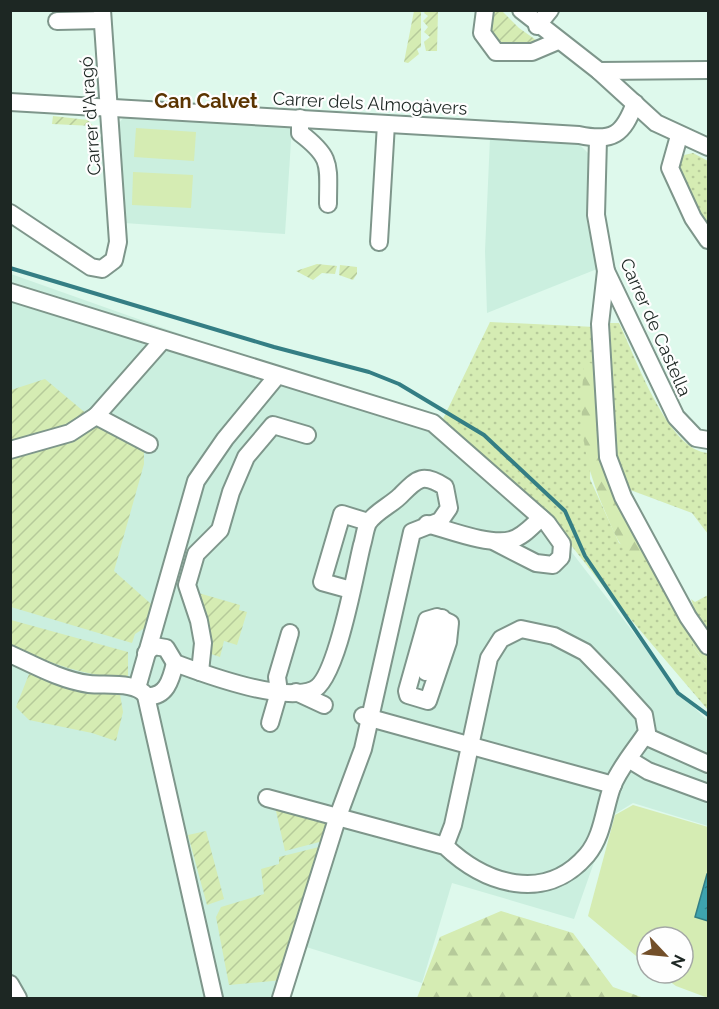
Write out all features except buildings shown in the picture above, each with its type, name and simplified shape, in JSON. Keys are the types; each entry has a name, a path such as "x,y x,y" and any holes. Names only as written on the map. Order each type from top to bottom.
{"street":[{"path":"485,10 483,33 496,52 532,52 558,41"},
{"path":"520,10 537,26 599,71 656,123 679,136 707,145"},
{"path":"537,26 550,10"},
{"path":"57,21 102,15"},
{"name":"Carrer d'Aragó","path":"10,213 96,269 109,265 114,260 118,242 117,219 102,15"},
{"path":"599,71 708,70"},
{"name":"Carrer dels Almogàvers","path":"10,102 579,135 598,139"},
{"path":"598,139 607,139 620,131 635,103"},
{"path":"300,118 300,133 320,148 328,164 328,204"},
{"path":"379,242 386,124"},
{"path":"679,136 670,168 693,218 708,240"},
{"name":"Carrer de Castella","path":"598,139 596,216 606,271 676,417 696,438 708,441"},
{"path":"606,271 600,324 608,457 622,497 688,617 708,646"},
{"path":"10,292 118,324 162,341 433,423 541,518 562,544 561,557 553,565 536,563 495,542 428,524"},
{"path":"10,450 70,433 96,416 162,341"},
{"path":"214,999 142,692 139,652 196,481 225,439 277,376"},
{"path":"96,416 149,444"},
{"path":"200,672 203,643 200,621 187,585 196,554 220,530 231,492 246,457 273,425 307,435"},
{"path":"139,652 154,646 166,648 175,663 200,672 279,692 315,689 324,682 337,650 368,522 399,497 411,483 421,478 433,479 445,487 449,508 440,521 412,531 367,717 363,749 337,819 281,999"},
{"path":"351,590 322,582 342,514 368,522"},
{"path":"495,542 511,540 526,532 541,518"},
{"path":"267,798 337,819 445,846 467,866 512,883 542,884 564,874 587,855 597,838 613,785 645,735 644,715 585,652 554,636 520,629 501,639 489,658 453,825 445,846"},
{"path":"270,723 279,692 277,677 290,633"},
{"path":"425,675 436,637 425,675"},
{"path":"10,654 69,679 142,692 156,697 162,693 171,679 175,663"},
{"path":"296,692 324,705"},
{"path":"367,717 613,785"},
{"path":"645,735 708,764"},
{"path":"630,760 648,771 708,793"},
{"path":"10,984 18,999"}],"shaded area":[{"path":"125,116 292,126 285,234 124,223 119,123"},
{"path":"490,138 578,143 588,153 587,221 597,269 487,313 485,251"},
{"path":"11,274 217,347 427,411 547,520 683,697 708,721 708,826 633,803 610,817 574,919 452,883 422,983 303,946 287,998 11,998"}],"green space":[{"path":"426,10 438,11 437,51 426,51 424,42 430,37 424,32 428,27 423,21 428,16 424,13"},
{"path":"414,11 421,11 421,47 417,49 419,54 408,63 404,62"},
{"path":"488,11 502,11 519,28 536,40 533,46 498,45 491,39"},
{"path":"53,116 88,120 93,126 52,124"},
{"path":"136,128 196,132 194,161 134,157"},
{"path":"693,153 708,161 708,224 702,217 678,167 684,155"},
{"path":"133,172 193,175 191,208 132,205"},
{"path":"317,264 337,266 335,274 322,273 313,280 296,271"},
{"path":"340,265 357,267 357,274 353,280 339,275"},
{"path":"490,322 595,327 596,364 593,365 590,479 619,543 650,560 691,631 694,649 708,667 708,710 610,595 549,517 442,421"},
{"path":"609,323 619,323 654,400 666,420 693,448 708,453 708,534 692,513 625,488 611,439"},
{"path":"589,363 596,364 599,453 606,479 650,560 638,561 623,547 612,529 592,478 582,426 584,367"},
{"path":"45,379 88,415 68,430 11,447 11,390"},
{"path":"101,417 144,450 144,464 114,571 159,611 151,624 135,634 132,643 11,607 11,454"},
{"path":"188,590 240,605 239,610 247,612 237,645 224,641 220,657 202,651"},
{"path":"708,595 708,631 697,617 691,599 695,602"},
{"path":"11,620 128,652 128,680 68,668 11,646"},
{"path":"691,631 708,651 708,667 694,649"},
{"path":"29,674 86,692 120,694 123,712 116,741 92,733 29,720 16,707"},
{"path":"274,802 333,821 327,840 285,851"},
{"path":"633,805 708,827 708,998 675,985 695,985 695,925 635,925 635,955 588,916 615,815"},
{"path":"206,831 224,899 207,905 188,835"},
{"path":"327,845 283,980 229,985 216,917 221,907 264,894 261,869 279,864 279,857"},
{"path":"501,911 573,933 613,987 644,998 417,998 440,937"}],"water":[{"path":"708,874 708,921 695,917"}],"waterway":[{"path":"10,268 274,347 369,372 399,384 484,435 565,511 585,556 678,693 708,715"}],"district":[{"name":"Can Calvet","path":"206,101"}]}
